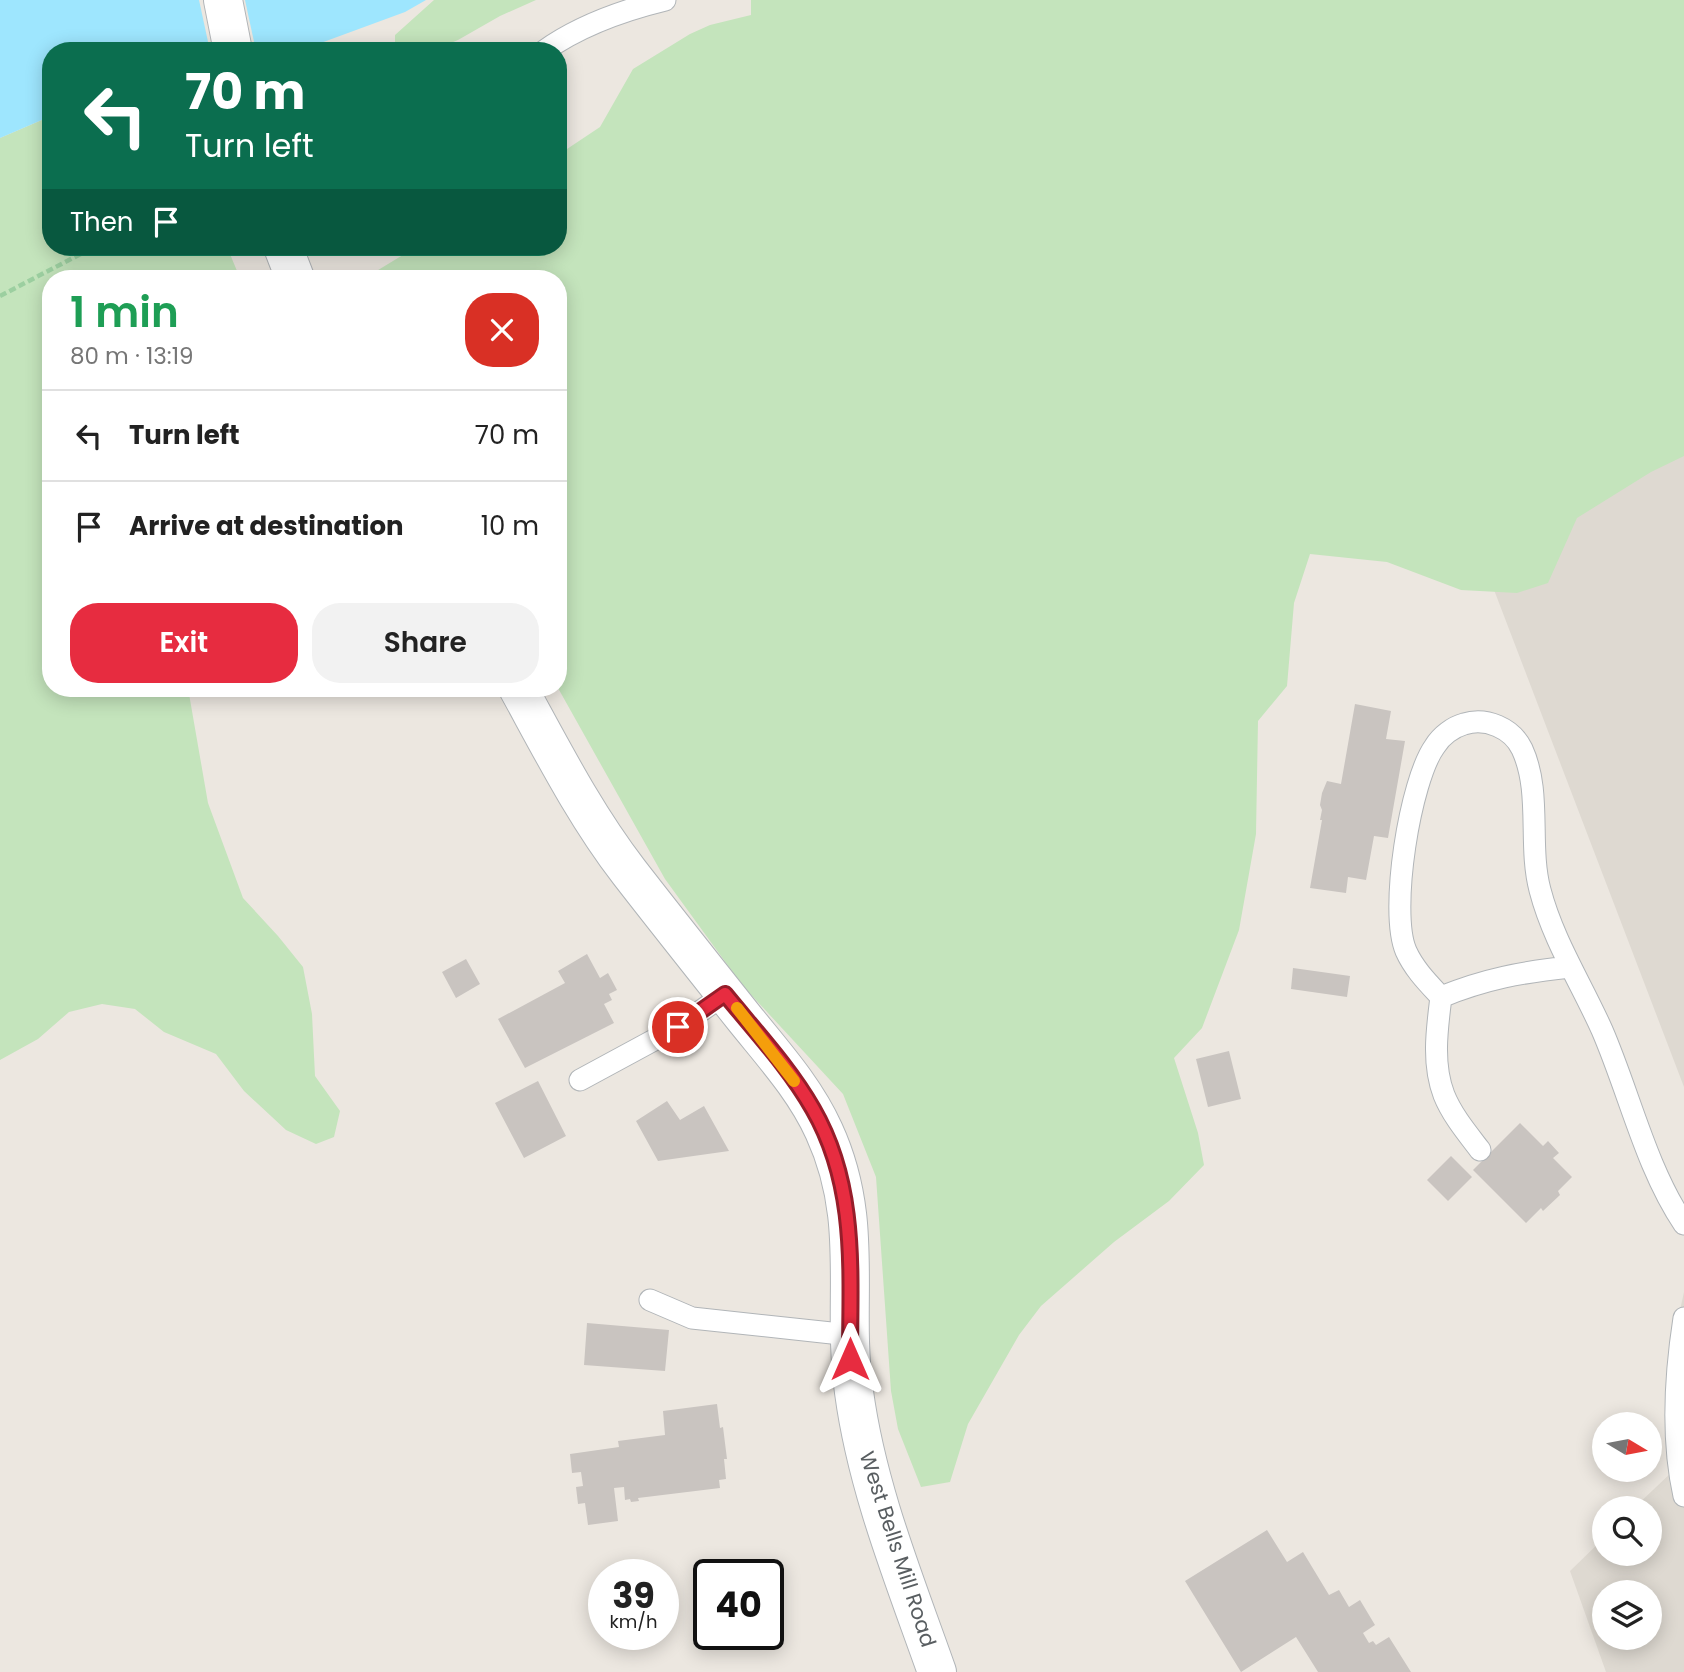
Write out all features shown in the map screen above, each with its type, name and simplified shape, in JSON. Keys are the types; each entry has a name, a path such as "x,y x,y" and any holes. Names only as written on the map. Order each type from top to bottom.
{"street":[{"path":"223,0 231,42"},
{"name":"West Bells Mill Road","path":"523,697 609,844 798,1086 813,1108 834,1156 845,1195 850,1231 850,1335 854,1392 870,1469 888,1531 937,1672"}],"lane":[{"path":"557,42 636,8 665,0"},
{"path":"1480,1150 1444,1095 1437,1067 1441,998 1420,975 1406,951 1401,931 1400,894 1415,796 1424,767 1447,732 1464,723 1482,722 1498,726 1510,734 1521,747 1528,766 1532,793 1534,855 1540,889 1570,967 1602,1031 1663,1185 1684,1224"},
{"path":"1441,998 1473,984 1506,975 1570,967"},
{"path":"580,1080 678,1027 725,994"},
{"path":"650,1300 692,1318 850,1335"},
{"path":"1684,1318 1676,1394 1677,1442 1684,1496"}],"path":[{"path":"50,270 77,256"},
{"path":"0,296 42,274"}],"shaded area":[{"path":"1684,353 1684,1087 1478,548"},
{"path":"1684,1292 1684,1672 1606,1672 1598,1650 1662,1650 1662,1580 1592,1580 1592,1633 1570,1571 1592,1550 1592,1566 1662,1566 1662,1496 1647,1496 1673,1471 1673,1342"}],"green space":[{"path":"434,0 536,0 453,42 395,42 395,35"},
{"path":"751,0 1684,0 1684,456 1651,472 1577,518 1548,583 1517,593 1461,590 1387,562 1310,554 1294,603 1287,686 1258,721 1256,834 1239,930 1202,1028 1174,1058 1198,1133 1204,1165 1169,1201 1114,1242 1041,1306 1019,1335 968,1424 950,1482 921,1487 898,1429 891,1391 876,1177 843,1094 742,985 665,879 563,697 567,697 567,270 378,270 401,256 567,256 567,149 600,127 633,69 690,34 710,25 751,15"},
{"path":"42,120 42,256 231,256 237,270 42,270 42,697 190,697 208,803 243,898 303,967 312,1014 315,1076 340,1111 334,1137 316,1144 286,1130 244,1091 216,1054 164,1032 135,1009 102,1004 69,1012 38,1039 0,1060 0,138"}],"water":[{"path":"0,0 426,0 405,12 323,42 42,42 42,120 0,138"}],"pier":[{"path":"199,0 245,0 254,42 208,42"}],"building":[{"path":"1355,704 1391,711 1386,739 1405,741 1388,838 1374,836 1366,880 1348,877 1346,893 1310,888 1322,820 1322,793 1327,781 1341,784"},
{"path":"587,954 600,978 608,973 617,990 609,994 612,1000 604,1004 614,1023 525,1068 498,1019 565,983 558,971"},
{"path":"466,959 480,984 456,998 442,972"},
{"path":"1293,968 1350,976 1347,997 1291,989"},
{"path":"1229,1051 1241,1099 1208,1107 1196,1059"},
{"path":"538,1081 566,1136 524,1158 495,1103"},
{"path":"667,1101 680,1120 704,1106 729,1151 658,1161 636,1121"},
{"path":"1520,1123 1543,1146 1548,1141 1559,1153 1553,1158 1572,1177 1558,1191 1560,1195 1526,1223 1473,1170"},
{"path":"1451,1156 1472,1177 1448,1201 1427,1180"},
{"path":"587,1323 669,1330 665,1371 584,1365"},
{"path":"717,1404 727,1459 724,1459 726,1479 719,1480 720,1488 638,1498 639,1501 631,1502 630,1499 625,1500 624,1487 614,1488 618,1521 588,1525 585,1503 578,1504 576,1487 583,1486 581,1472 572,1473 570,1454 619,1447 618,1441 665,1435 663,1411"},
{"path":"1267,1530 1287,1562 1303,1552 1329,1595 1339,1590 1349,1607 1360,1600 1375,1625 1363,1633 1369,1643 1373,1641 1376,1645 1389,1637 1411,1672 1318,1672 1296,1637 1241,1672 1185,1581"}],"slow traffic":[{"path":"737,1008 794,1081"}],"route":[{"path":"678,1027 725,994 813,1108 834,1156 847,1208 851,1280 850,1359"}]}
